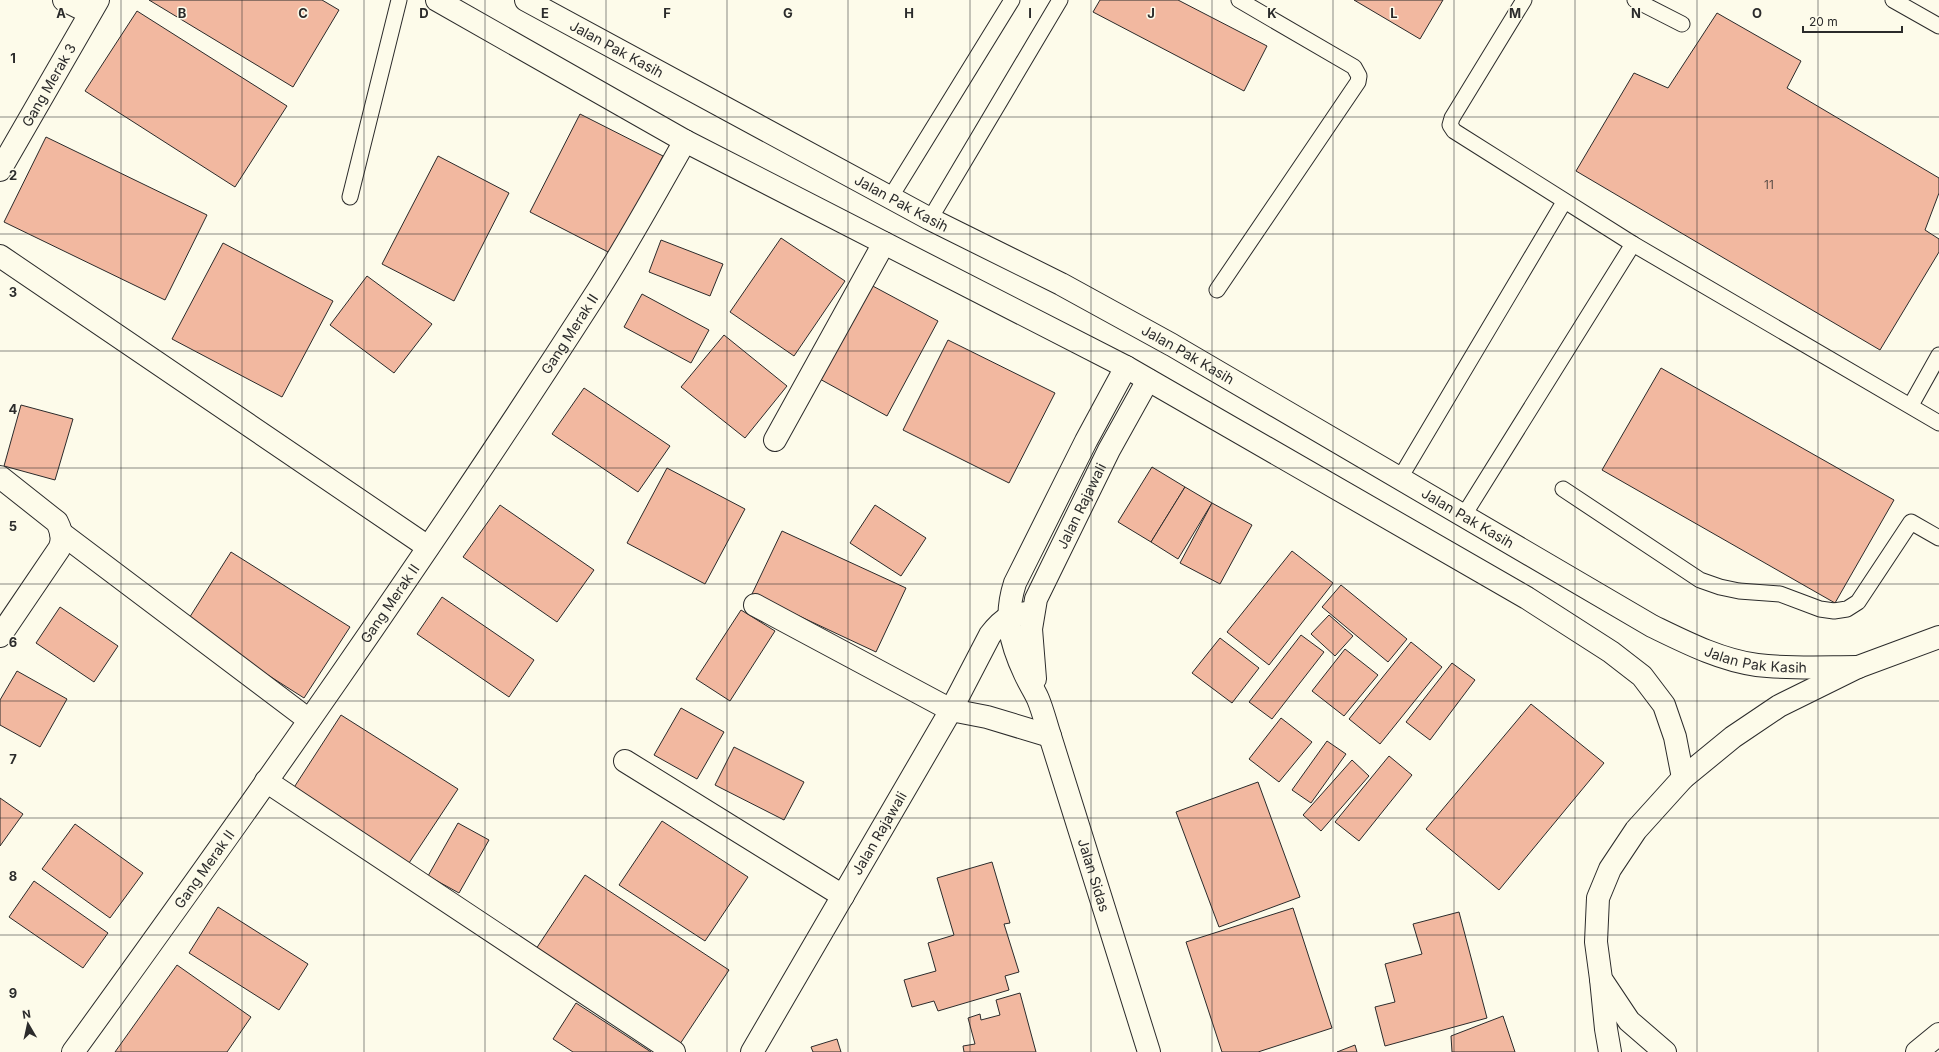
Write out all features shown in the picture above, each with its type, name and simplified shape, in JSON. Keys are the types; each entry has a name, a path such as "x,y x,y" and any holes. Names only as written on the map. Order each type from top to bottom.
{"main road":[{"path":"64,0 94,7"},
{"path":"437,0 685,141 1126,367 1443,548 1527,598 1611,652 1642,676 1664,705 1675,737 1682,778"},
{"name":"Jalan Pak Kasih","path":"526,0 890,198 1061,284 1172,345 1652,626 1723,657 1757,665 1800,668 1858,667"},
{"name":"Gang Merak 3","path":"0,170 94,7"},
{"name":"Gang Merak II","path":"73,1052 309,720 428,547 594,296 685,141"},
{"path":"774,440 884,243"},
{"path":"0,256 428,547"},
{"name":"Jalan Rajawali","path":"752,1052 951,710 990,635 998,624 1008,617 1009,600 1015,583 1082,448 1126,367"},
{"name":"Jalan Rajawali","path":"1033,613 1043,582 1108,450 1148,380"},
{"path":"0,477 57,522 61,533 61,545 59,549 0,636"},
{"path":"61,533 309,720"},
{"path":"755,605 951,710 987,717 1050,736"},
{"path":"1008,617 1015,614 1033,613"},
{"name":"Jalan Sidas","path":"1033,613 1032,647 1038,698"},
{"name":"Jalan Sidas","path":"1008,617 1012,638 1019,659 1038,698 1149,1052"},
{"path":"1610,1052 1596,942 1598,898 1608,874 1636,830 1682,778 1734,737 1779,706 1858,667 1939,637"},
{"path":"1907,648 1939,652"},
{"path":"625,761 843,896"},
{"path":"266,781 674,1052"},
{"path":"1601,979 1629,1021 1665,1052"},
{"path":"1917,1052 1939,1034"}],"lane":[{"path":"350,197 399,0"},
{"path":"890,198 1012,0"},
{"path":"930,219 1060,0"},
{"path":"1217,290 1358,82 1359,76 1354,67 1239,0"},
{"path":"1524,0 1452,118 1450,125 1454,131 1564,202 1633,244 1911,405 1939,423"},
{"path":"1634,0 1682,24"},
{"path":"1893,0 1939,26"},
{"path":"1400,478 1564,202"},
{"path":"1464,515 1633,244"},
{"path":"1911,405 1939,355"},
{"path":"1562,490 1700,580 1720,587 1739,591 1780,594 1820,609 1834,611 1847,609 1858,602 1910,522 1939,538"}],"building":[{"path":"149,0 322,0 339,10 293,87"},
{"path":"1100,0 1178,0 1267,46 1244,91 1093,12"},
{"path":"1354,0 1443,0 1420,39"},
{"path":"137,11 287,106 235,187 85,91"},
{"path":"1717,13 1801,61 1787,88 1939,178 1939,193 1925,230 1939,239 1939,252 1880,350 1576,171 1634,73 1668,88"},
{"path":"580,114 663,156 612,254 530,212"},
{"path":"46,137 207,215 165,300 4,222"},
{"path":"438,156 509,193 454,301 382,264"},
{"path":"781,238 845,281 794,356 730,312"},
{"path":"661,240 723,264 710,296 649,272"},
{"path":"223,243 333,301 282,397 172,339"},
{"path":"367,276 432,324 394,373 330,325"},
{"path":"869,284 938,321 887,416 818,378"},
{"path":"642,294 709,330 691,363 624,327"},
{"path":"724,335 787,386 745,438 681,387"},
{"path":"948,340 1055,393 1009,483 903,430"},
{"path":"1661,368 1894,500 1835,603 1602,470"},
{"path":"584,388 670,446 638,492 552,434"},
{"path":"21,405 73,419 55,480 4,466"},
{"path":"1152,467 1185,487 1151,542 1118,522"},
{"path":"667,468 745,509 705,584 627,543"},
{"path":"1185,487 1212,503 1178,559 1151,542"},
{"path":"1212,503 1252,525 1220,584 1180,563"},
{"path":"500,505 594,570 557,622 463,557"},
{"path":"875,505 926,538 901,576 850,543"},
{"path":"782,531 906,588 876,652 752,594"},
{"path":"1292,551 1333,583 1269,665 1227,632"},
{"path":"231,552 350,627 304,698 186,623"},
{"path":"1341,585 1407,639 1388,662 1322,607"},
{"path":"442,597 534,660 509,697 417,634"},
{"path":"60,607 118,646 94,682 36,643"},
{"path":"741,610 775,631 730,701 696,679"},
{"path":"1329,615 1353,636 1335,656 1311,634"},
{"path":"1301,635 1324,652 1272,719 1249,702"},
{"path":"1220,638 1259,668 1232,703 1192,673"},
{"path":"1411,642 1442,667 1380,744 1349,719"},
{"path":"1345,649 1378,675 1344,716 1312,691"},
{"path":"1452,663 1475,680 1430,740 1406,722"},
{"path":"17,671 67,699 40,747 0,725 0,700"},
{"path":"1531,704 1604,763 1499,890 1426,829"},
{"path":"681,708 724,732 697,779 654,755"},
{"path":"341,715 458,789 409,863 293,789"},
{"path":"1281,718 1312,742 1279,782 1249,759"},
{"path":"1327,741 1346,754 1311,803 1292,790"},
{"path":"734,747 804,782 784,820 715,785"},
{"path":"1389,756 1412,775 1359,841 1335,822"},
{"path":"1352,760 1369,776 1321,831 1303,815"},
{"path":"1258,782 1300,897 1219,927 1176,812"},
{"path":"0,798 23,814 0,846"},
{"path":"662,821 748,877 705,941 619,885"},
{"path":"458,823 489,840 459,893 428,876"},
{"path":"75,824 143,873 110,918 42,869"},
{"path":"992,862 1010,923 1004,924 1019,972 1005,976 1009,990 938,1011 934,1001 912,1007 904,980 936,971 928,943 954,935 937,878"},
{"path":"585,875 729,970 676,1050 532,955"},
{"path":"34,881 108,933 83,968 9,917"},
{"path":"218,907 308,964 279,1010 189,953"},
{"path":"1293,908 1332,1028 1258,1052 1222,1052 1186,942"},
{"path":"1459,912 1487,1018 1385,1046 1375,1007 1395,1002 1385,964 1422,954 1413,924"},
{"path":"177,965 251,1017 227,1052 115,1052"},
{"path":"1020,993 1036,1052 964,1052 963,1046 975,1044 968,1018 980,1014 981,1020 1000,1015 996,1000"},
{"path":"576,1003 651,1052 573,1052 553,1039"},
{"path":"1503,1016 1515,1052 1452,1052 1451,1036"},
{"path":"837,1039 841,1052 813,1052 811,1047"},
{"path":"1355,1045 1357,1052 1337,1052"}]}
